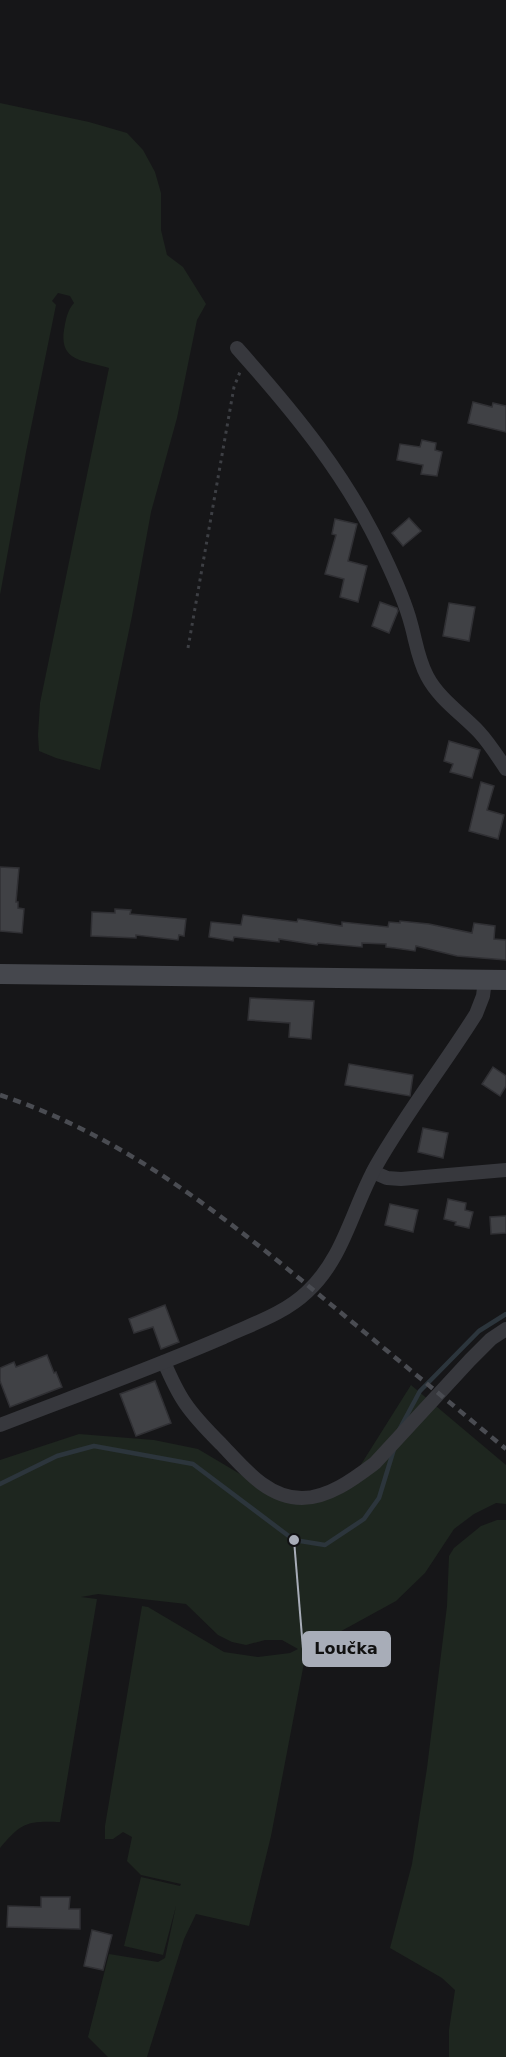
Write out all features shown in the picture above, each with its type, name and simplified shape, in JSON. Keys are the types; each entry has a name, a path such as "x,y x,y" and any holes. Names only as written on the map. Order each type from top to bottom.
{"main road":[{"path":"0,974 506,980"}],"street":[{"path":"237,348 312,435 333,465 384,555 405,605 415,648 427,677 447,703 485,739 506,769"},
{"path":"0,1425 164,1362 276,1314 305,1295 319,1280 337,1254 373,1172 476,1014 483,996 485,980"},
{"path":"373,1172 387,1178 402,1179 506,1170"},
{"path":"164,1362 179,1393 195,1417 254,1478 280,1493 303,1498 316,1497 358,1476 375,1462 470,1360 491,1339 506,1329"}],"path":[{"path":"188,648 234,387 240,370 248,361"}],"shaded area":[{"path":"0,103 89,122 127,133 143,150 155,172 161,193 161,230 167,255 183,267 206,304 197,320 177,418 151,512 100,770 39,751 40,703 109,368 76,358 66,349 65,326 68,312 74,303 70,296 58,293 52,301 56,305 0,595"},
{"path":"411,1385 506,1465 506,1504 496,1503 474,1514 454,1529 425,1573 396,1601 303,1652 304,1663 271,1836 249,1926 196,1914 184,1939 147,2057 108,2057 88,2037 109,1954 158,1962 165,1958 176,1906 163,1955 124,1946 141,1877 180,1886 181,1884 141,1875 127,1861 132,1837 123,1832 113,1839 105,1839 105,1826 142,1606 148,1607 224,1652 258,1657 290,1653 298,1649 282,1640 265,1640 246,1645 232,1642 218,1635 186,1604 98,1594 81,1597 97,1599 60,1822 26,1825 14,1833 0,1848 0,1460 79,1434 154,1440 198,1449 282,1499 350,1482"},
{"path":"497,1520 506,1520 506,2057 449,2057 449,2030 455,1990 442,1978 390,1948 412,1864 427,1768 447,1606 449,1556 454,1548 481,1526"}],"building":[{"path":"473,402 492,407 493,403 506,406 506,432 468,423"},
{"path":"422,440 436,443 435,450 442,452 437,476 421,474 423,465 397,460 400,444 420,447"},
{"path":"409,518 421,531 403,546 392,533"},
{"path":"335,519 357,524 348,561 367,566 358,602 340,597 344,579 325,574 336,535 332,534"},
{"path":"380,602 397,608 398,611 389,633 372,626"},
{"path":"449,603 475,607 469,641 443,636"},
{"path":"449,741 480,750 472,778 450,772 453,764 444,761"},
{"path":"481,782 494,786 487,810 504,815 498,839 469,831"},
{"path":"0,867 19,868 16,902 18,902 18,908 24,909 22,933 0,931"},
{"path":"115,909 131,910 130,914 186,919 184,936 179,935 178,940 136,935 136,938 91,936 92,912 115,913"},
{"path":"243,915 297,922 298,919 342,926 342,922 388,927 389,922 400,923 400,921 429,924 472,933 474,923 495,926 494,939 506,940 506,960 457,956 416,946 415,951 386,947 386,944 362,943 362,947 318,943 317,945 279,939 279,942 234,937 233,941 209,937 211,922 241,925"},
{"path":"250,998 314,1001 311,1039 289,1037 290,1023 248,1020"},
{"path":"349,1064 413,1075 410,1096 345,1085"},
{"path":"493,1067 506,1076 506,1086 500,1096 482,1084"},
{"path":"423,1128 448,1133 443,1158 418,1152"},
{"path":"448,1199 466,1203 465,1210 473,1212 469,1228 455,1225 456,1222 444,1219"},
{"path":"390,1204 418,1210 413,1232 385,1225"},
{"path":"506,1216 506,1233 491,1234 490,1217"},
{"path":"165,1305 179,1342 161,1349 153,1327 134,1333 129,1319"},
{"path":"47,1355 62,1387 10,1407 0,1381 0,1368 14,1362 16,1367"},
{"path":"155,1381 171,1423 136,1436 120,1394"},
{"path":"41,1897 70,1897 69,1909 80,1909 80,1929 7,1927 8,1906 41,1907"},
{"path":"92,1930 112,1935 103,1970 84,1966"}],"waterway":[{"path":"399,1430 420,1391 479,1331 506,1314"},
{"path":"0,1484 57,1456 94,1446 193,1464 294,1540 325,1545 364,1519 379,1498 394,1449"}],"railway":[{"path":"0,1095 87,1132 168,1179 244,1234 506,1449"}],"place":[{"name":"Loučka","path":"294,1540"}]}
